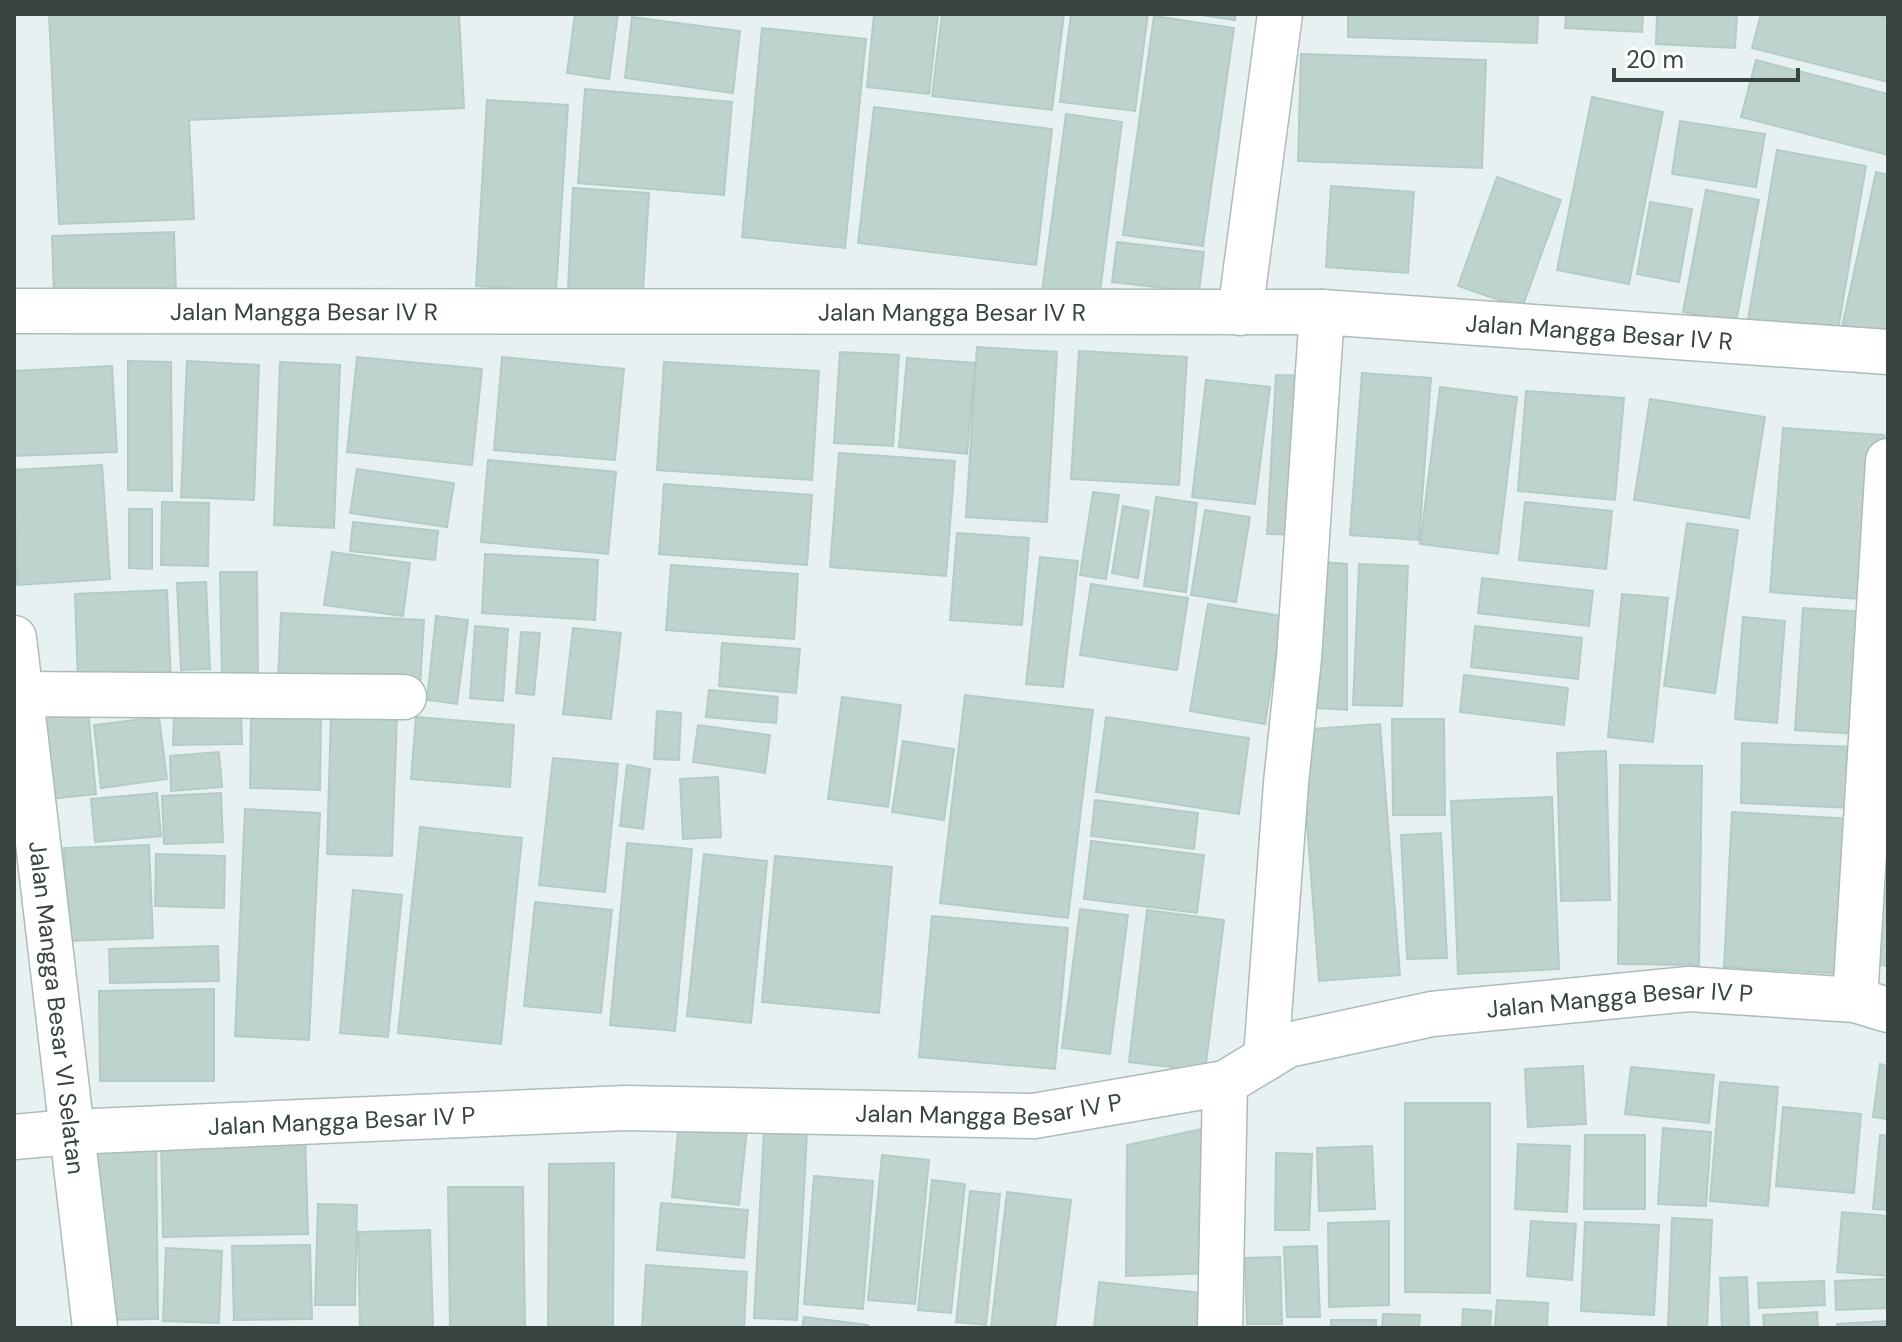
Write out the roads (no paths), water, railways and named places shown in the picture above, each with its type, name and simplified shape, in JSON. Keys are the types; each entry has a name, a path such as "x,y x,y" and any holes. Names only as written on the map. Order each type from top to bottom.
{"street":[{"path":"1240,313 1280,14"},
{"name":"Jalan Mangga Besar IV R","path":"14,311 1322,312 1888,352"},
{"path":"1266,1058 1286,783 1299,658 1322,312"},
{"path":"1871,1005 1888,461"},
{"name":"Jalan Mangga Besar VI Selatan","path":"14,638 18,694 95,1328"},
{"path":"18,694 404,697"},
{"name":"Jalan Mangga Besar IV P","path":"14,1137 626,1108 1034,1116 1225,1083 1288,1045 1447,1012 1689,989 1871,1005"},
{"path":"1220,1328 1225,1083"}]}
